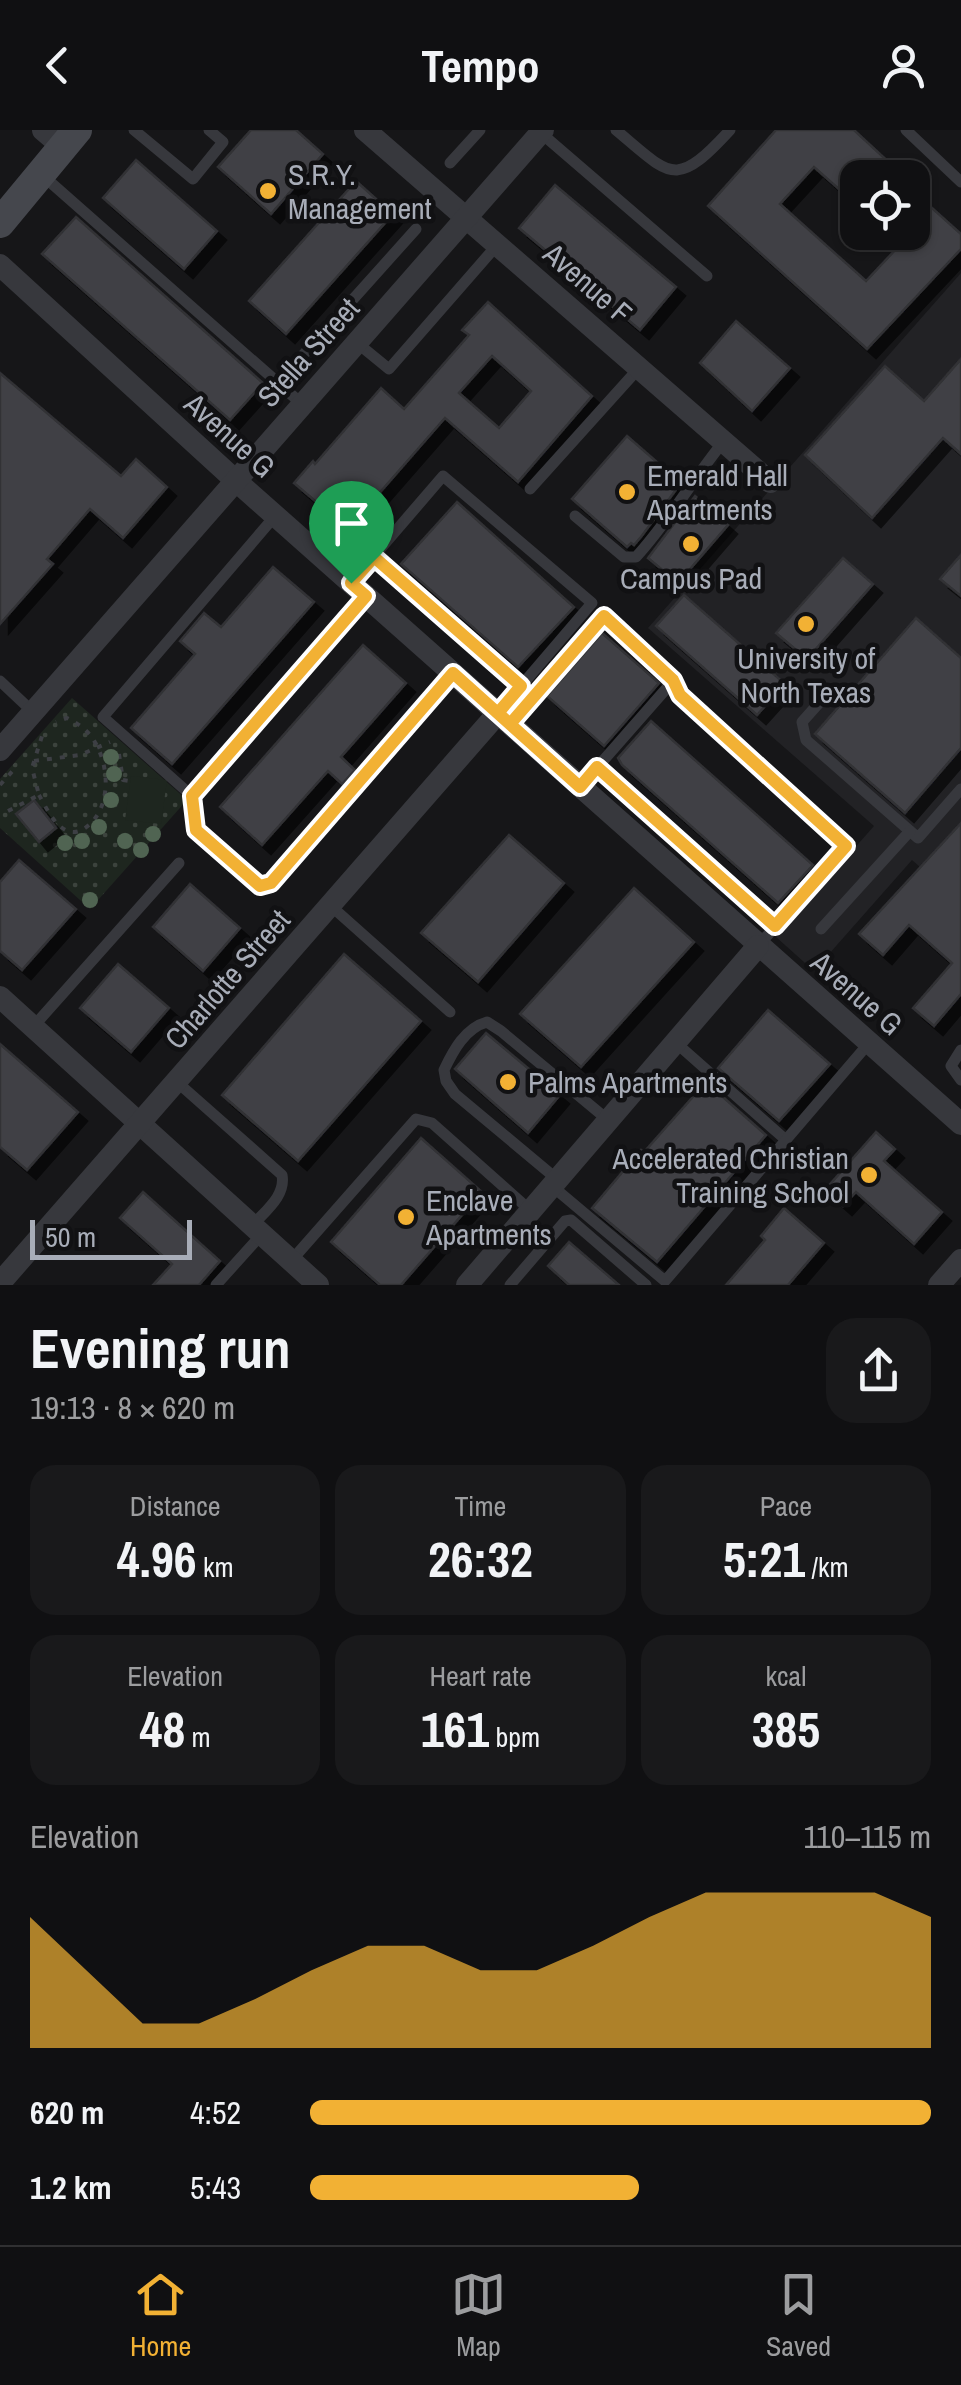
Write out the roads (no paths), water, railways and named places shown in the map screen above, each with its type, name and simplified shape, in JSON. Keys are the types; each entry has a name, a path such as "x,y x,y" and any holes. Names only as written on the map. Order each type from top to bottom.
{"main road":[{"path":"9,207 41,174 61,136"}],"street":[{"name":"Avenue F","path":"365,130 770,482"},
{"name":"Stella Street","path":"0,750 467,218 534,134"},
{"name":"Avenue G","path":"0,265 234,480 961,1124"},
{"name":"Charlotte Street","path":"6,1276 331,906 504,718"},
{"path":"466,1285 758,946"},
{"path":"0,997 318,1285"},
{"path":"939,1285 961,1260"}],"lane":[{"path":"134,130 193,179 224,142 209,130"},
{"path":"450,163 480,130"},
{"path":"616,130 661,168 674,171 691,166 708,154 730,130"},
{"path":"906,130 961,182"},
{"path":"534,134 707,276"},
{"path":"41,174 302,404"},
{"path":"278,383 416,230"},
{"path":"356,342 389,369 498,244"},
{"path":"530,489 639,368"},
{"path":"574,516 624,557 636,557 724,441"},
{"path":"192,796 358,589 374,557 443,476 592,602 521,686 504,718"},
{"path":"275,516 103,717 192,796 196,830 260,886 266,886 453,673"},
{"path":"374,557 521,686"},
{"path":"504,718 604,616 673,680 680,695 846,846 758,946"},
{"path":"580,787 673,680"},
{"path":"3,690 33,712"},
{"path":"827,694 802,722 806,740 918,838 961,789"},
{"path":"597,767 775,926"},
{"path":"821,929 910,831"},
{"path":"34,1027 179,863"},
{"path":"331,906 450,1012"},
{"path":"608,1120 486,1022 474,1025 444,1070 446,1082 455,1094 665,1281 869,1043"},
{"path":"676,1042 786,1140"},
{"path":"961,1050 951,1066 961,1080"},
{"path":"177,1082 282,1175 284,1184 257,1230 216,1285"},
{"path":"292,1260 416,1120 432,1122 531,1210"},
{"path":"510,1285 570,1220 646,1285"}],"place":[{"name":"S.R.Y. Management","path":"268,191"},
{"name":"Emerald Hall Apartments","path":"627,492"},
{"name":"Campus Pad","path":"691,544"},
{"name":"University of North Texas","path":"806,624"},
{"name":"Palms Apartments","path":"508,1082"},
{"name":"Accelerated Christian Training School","path":"869,1175"},
{"name":"Enclave Apartments","path":"406,1217"}]}
